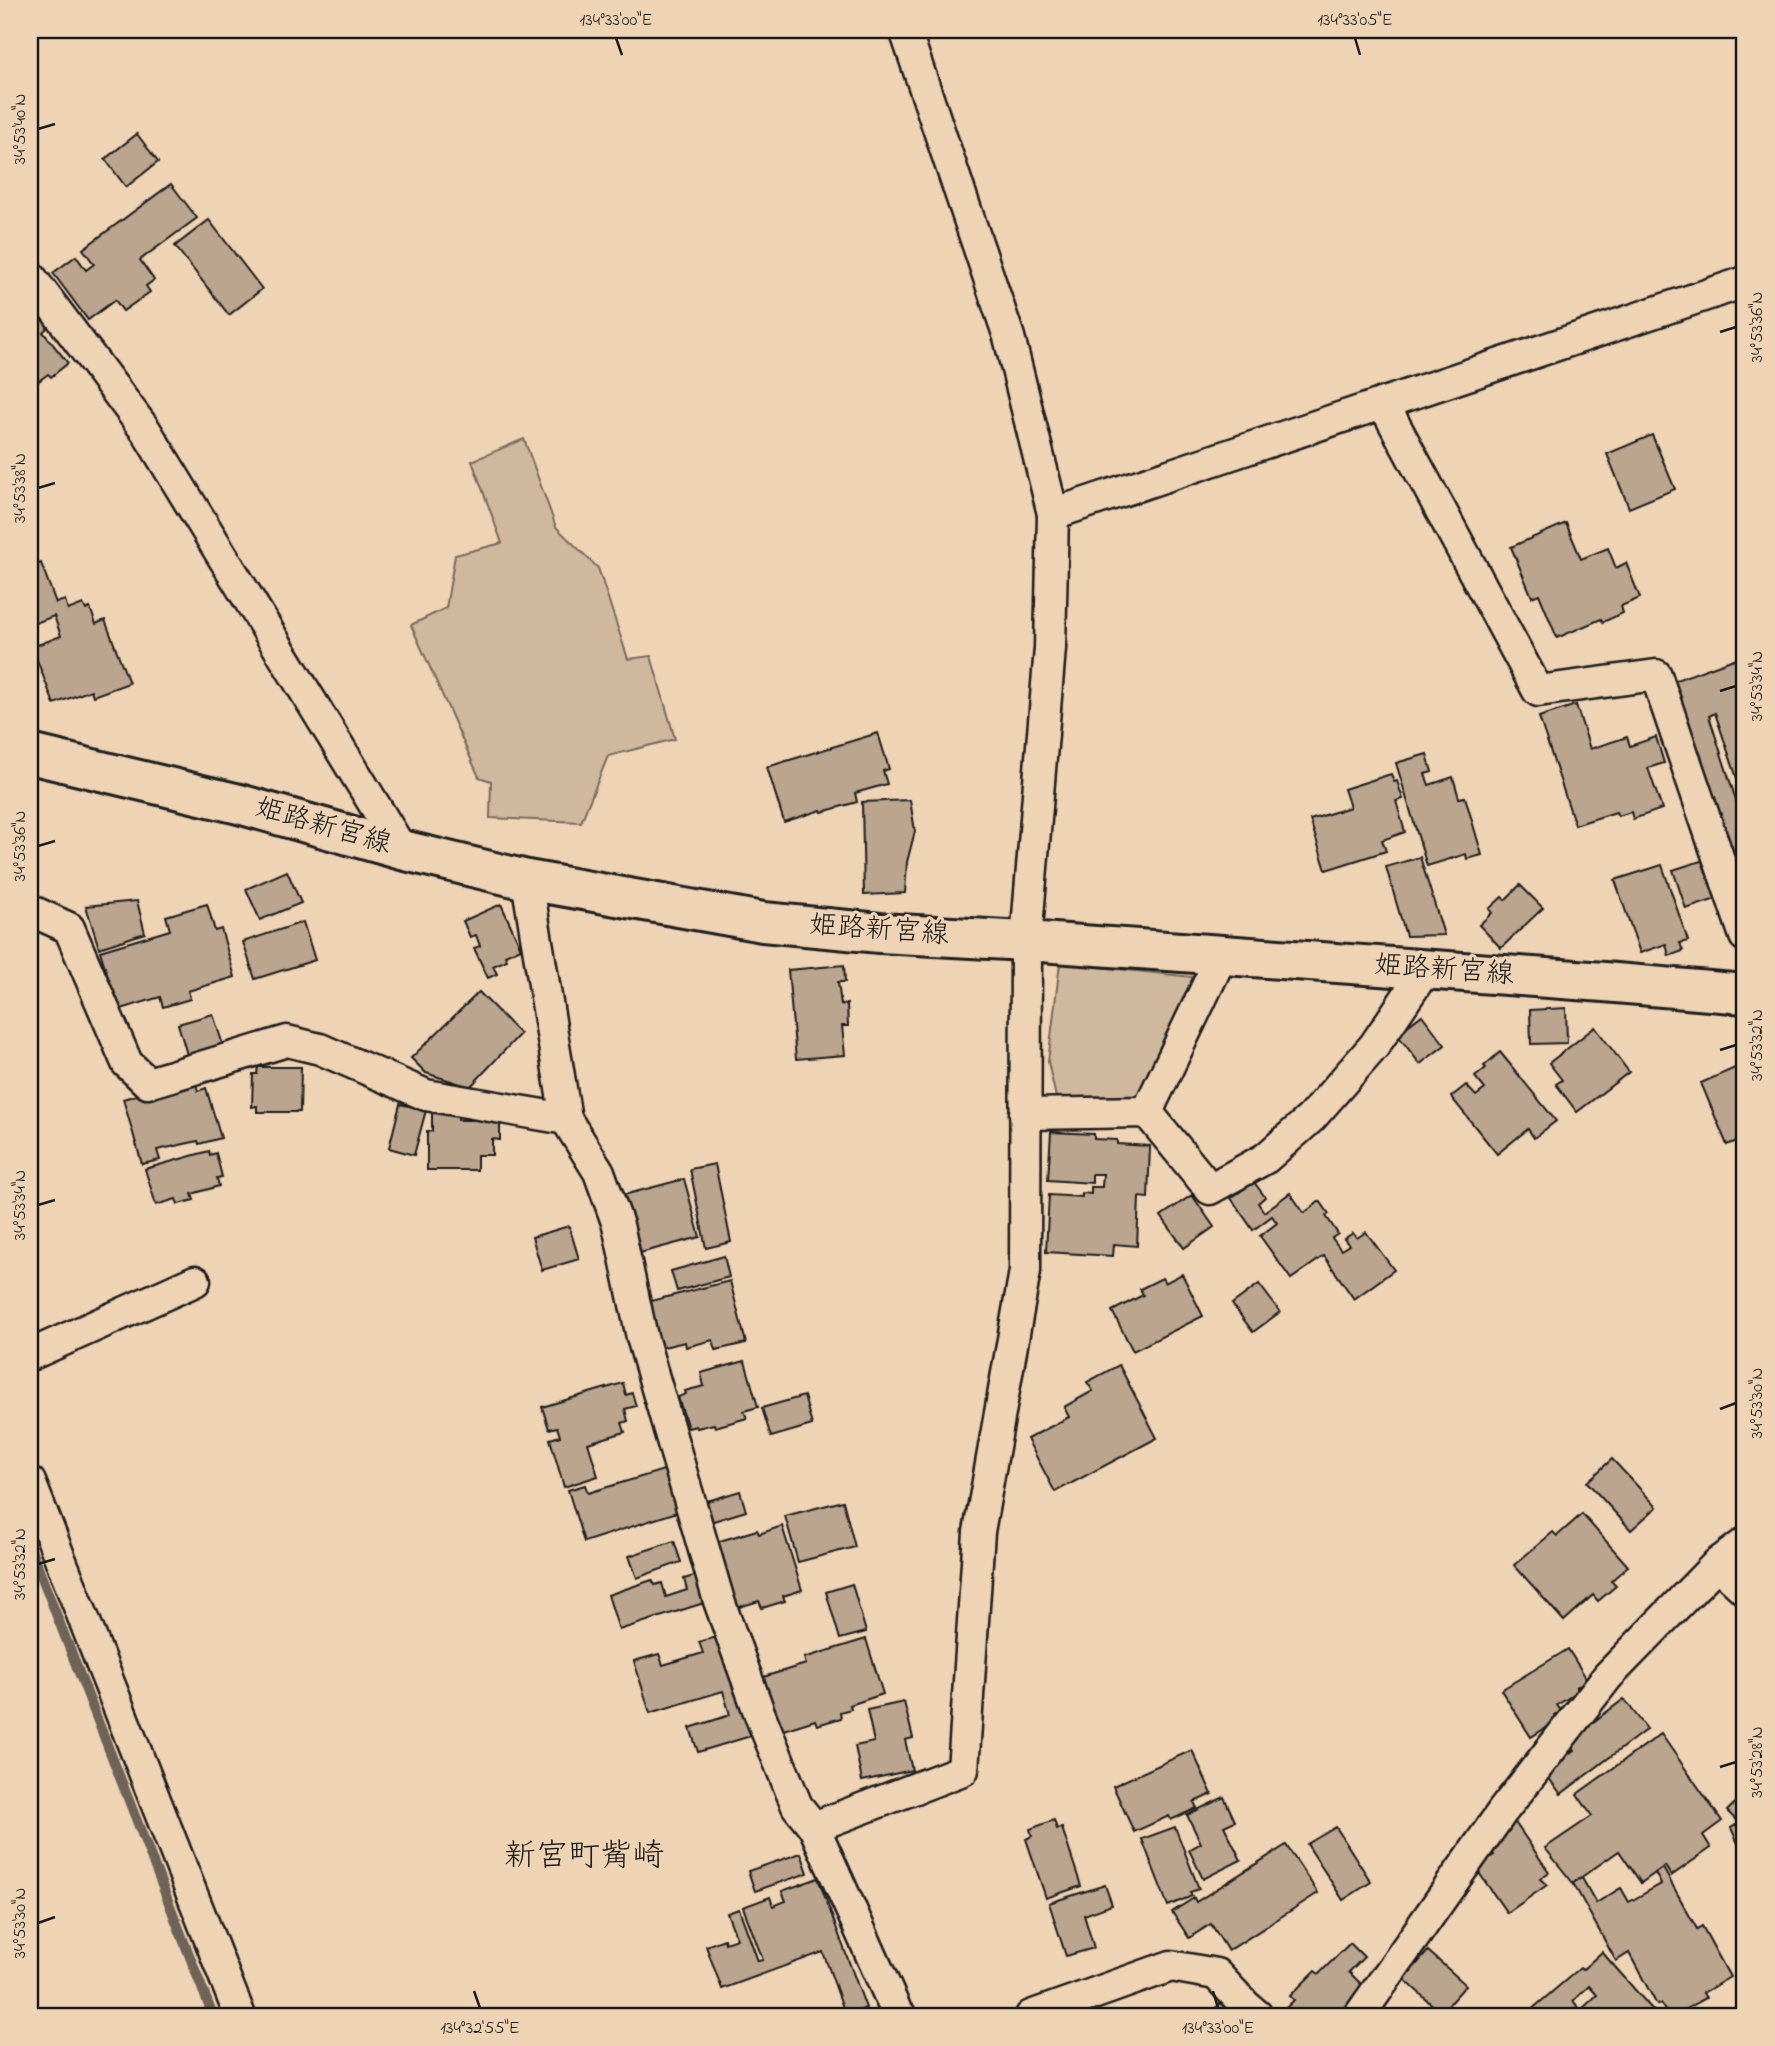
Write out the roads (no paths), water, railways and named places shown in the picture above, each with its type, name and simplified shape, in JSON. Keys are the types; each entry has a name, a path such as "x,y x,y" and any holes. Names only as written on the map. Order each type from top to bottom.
{"main road":[{"name":"姫路新宮線","path":"30,754 239,804 402,850 527,880 763,922 880,933 1026,941 1745,994"}],"street":[{"path":"814,1827 963,1770 979,1532 1025,1271 1026,941 1050,648 1053,514 1009,337 905,30"},
{"path":"30,276 146,431 402,850"},
{"path":"1053,514 1745,282"},
{"path":"1383,403 1538,691 1656,675 1745,936"},
{"path":"527,880 566,1119 598,1172 618,1225 642,1337 719,1601 760,1715 797,1806 814,1827 897,2016"},
{"path":"30,910 69,928 127,1063 148,1083 287,1041 320,1049 426,1095 566,1119"},
{"path":"1147,1112 1222,955"},
{"path":"1147,1112 1210,1189 1266,1158 1311,1118 1374,1046 1426,970"},
{"path":"1025,1114 1147,1112"},
{"path":"30,1355 195,1281"},
{"path":"30,1482 240,2016"},
{"path":"1359,2016 1502,1812 1608,1676 1717,1564 1745,1543"},
{"path":"1717,1564 1745,1590"},
{"path":"1031,2016 1171,1966 1216,1974 1258,2016"}],"waterway":[{"path":"30,1547 213,2016"}],"district":[{"name":"新宮町觜崎","path":"584,1857"}]}
